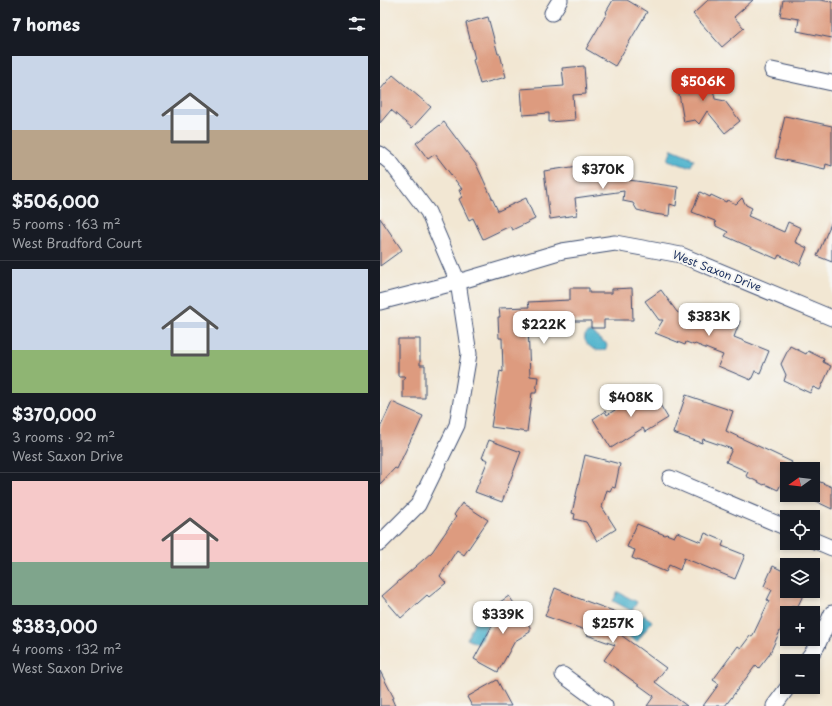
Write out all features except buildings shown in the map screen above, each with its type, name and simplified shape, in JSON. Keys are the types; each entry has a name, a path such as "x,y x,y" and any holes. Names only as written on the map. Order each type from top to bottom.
{"street":[{"path":"772,70 832,83"},
{"path":"380,154 391,163 428,212 458,282 469,354 456,426 418,505 380,543"},
{"name":"West Saxon Drive","path":"380,302 458,282 562,251 615,243 681,255 832,318"},
{"path":"670,478 780,525"},
{"path":"820,543 832,548"},
{"path":"811,654 817,646 832,613"},
{"path":"563,675 605,706"},
{"path":"774,706 783,694"}],"water":[{"path":"672,149 691,157 691,159 694,160 691,166 689,165 688,167 668,160"},
{"path":"590,332 594,333 599,339 606,343 607,346 605,350 600,351 591,348 585,340 585,336"},
{"path":"618,592 637,602 632,611 613,601"},
{"path":"644,615 652,621 637,642 628,636"},
{"path":"477,616 489,621 478,644 467,639"}]}
